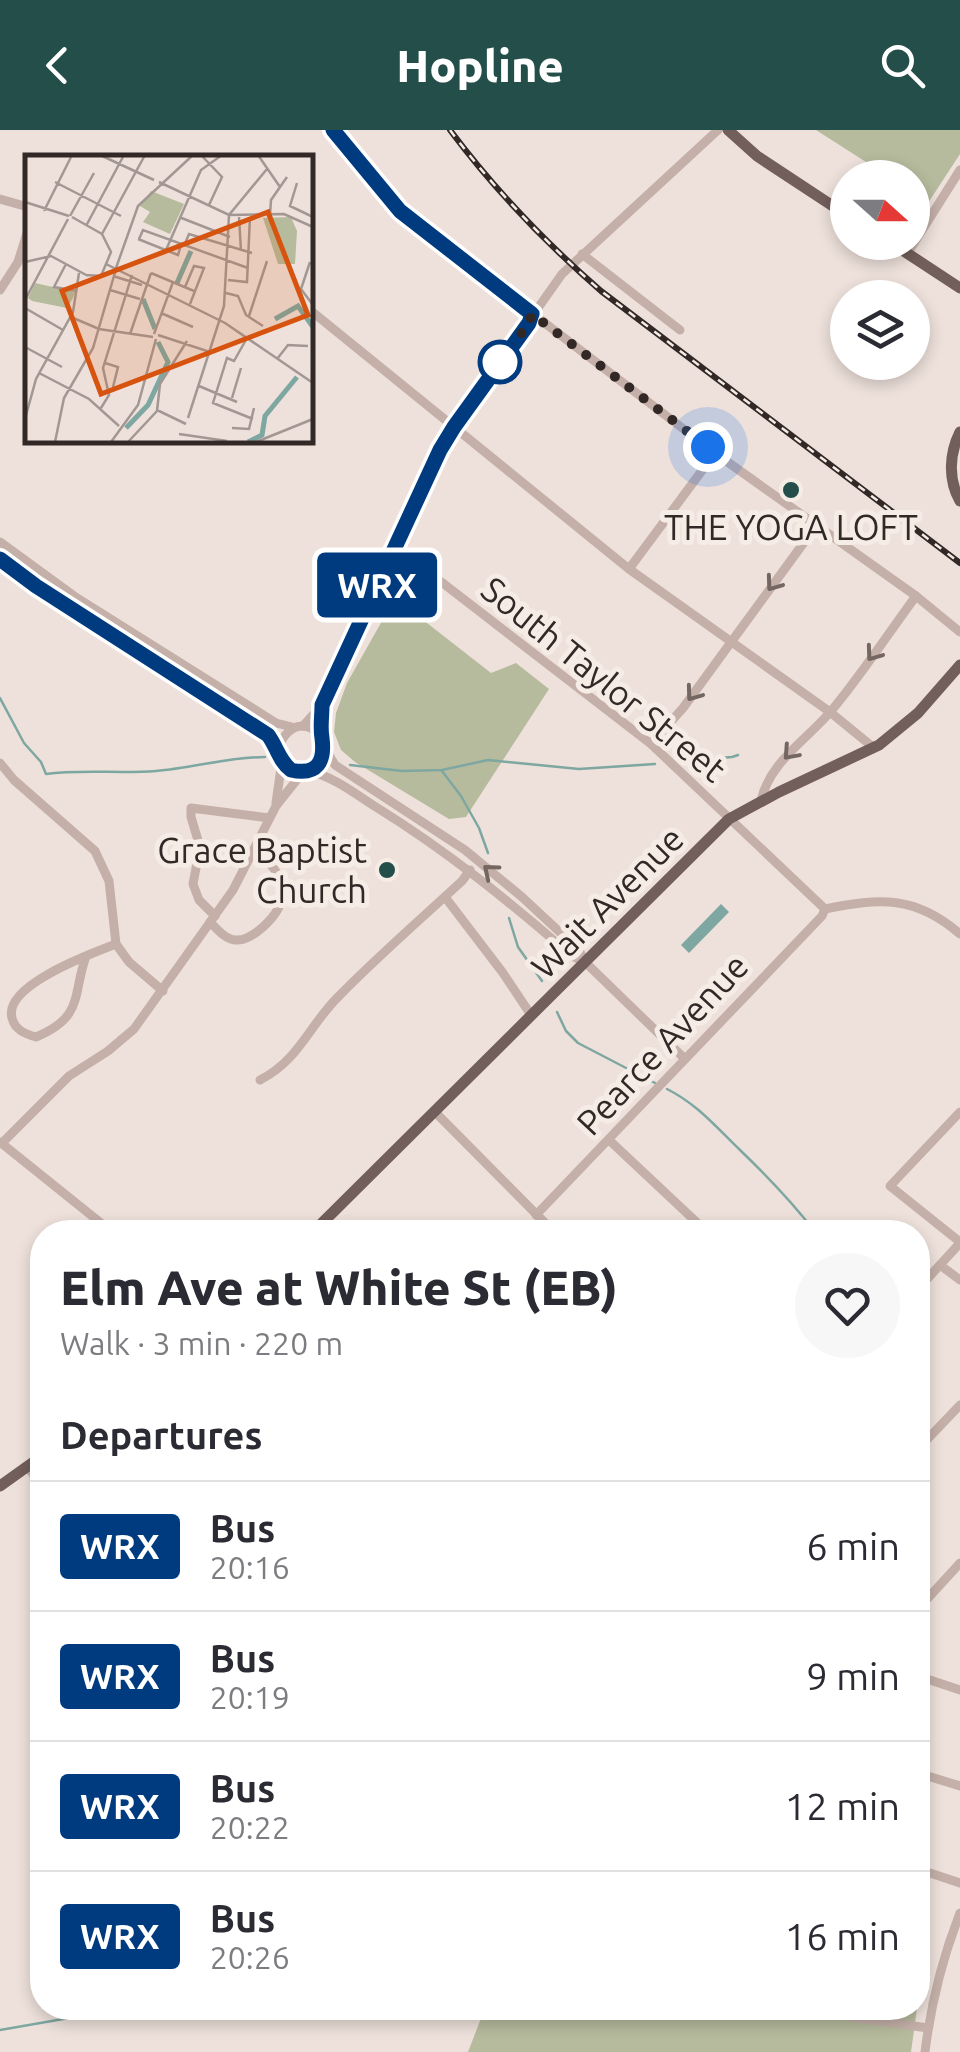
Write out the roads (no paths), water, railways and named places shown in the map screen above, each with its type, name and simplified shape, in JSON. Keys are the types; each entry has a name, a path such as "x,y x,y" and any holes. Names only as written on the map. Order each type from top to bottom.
{"main road":[{"path":"728,130 756,156 830,204"},
{"path":"916,260 960,288"},
{"path":"960,432 951,469 960,501"},
{"name":"Wait Avenue","path":"325,1220 729,819 874,748 918,713 960,665"},
{"path":"0,1486 30,1464"}],"street":[{"path":"332,130 400,211 715,452 960,632"},
{"path":"278,748 283,736 322,705 440,450 532,314 582,254 718,130"},
{"path":"930,218 960,170"},
{"path":"0,199 25,206"},
{"path":"0,290 25,251"},
{"path":"582,254 680,330"},
{"path":"312,312 629,569 830,712 874,748"},
{"path":"629,569 715,452"},
{"path":"650,744 683,708 816,526"},
{"path":"0,542 74,596 276,724 318,732 335,764 466,850 579,950 585,962 685,1059"},
{"name":"South Taylor Street","path":"392,553 444,584 650,744 825,909"},
{"path":"0,559 268,735 282,761 276,806"},
{"path":"761,802 770,776 830,712 916,596"},
{"path":"97,1220 1,1143 69,1076 108,1052 134,1029 163,992 233,890 276,806 306,771 320,762 322,705"},
{"path":"282,761 291,770 326,775 416,831 470,870 572,956 585,962"},
{"path":"0,762 14,780 95,852 110,881 116,944 163,992"},
{"path":"254,849 277,871 283,896 280,908 266,924 245,939 234,940 225,936 195,894 200,847 192,808 269,818"},
{"path":"260,1080 287,1063 336,998 470,870"},
{"path":"444,898 531,1015"},
{"path":"825,909 860,902 900,902 930,912 960,934"},
{"name":"Pearce Avenue","path":"536,1215 825,909"},
{"path":"86,956 77,1002 65,1018 36,1037 19,1030 11,1012 16,1001 44,976 86,956 116,944"},
{"path":"435,1112 541,1220"},
{"path":"930,1276 960,1243 890,1186 960,1112"},
{"path":"609,1140 694,1220"},
{"path":"940,1265 960,1280"},
{"path":"930,1436 960,1405"},
{"path":"27,1466 30,1470"},
{"path":"930,1596 960,1563"},
{"path":"930,1680 960,1690"},
{"path":"930,1776 960,1786"},
{"path":"930,1872 960,1883"},
{"path":"930,2017 939,1970 960,1913"},
{"path":"872,2020 928,2028"},
{"path":"925,2052 930,2020"}],"water":[{"path":"721,904 729,912 689,953 681,945"}],"waterway":[{"path":"0,698 46,774 156,771 265,757"},
{"path":"684,761 738,755"},
{"path":"350,765 402,771 442,770 488,760 579,769 655,764"},
{"path":"442,771 479,828 488,853"},
{"path":"509,918 518,947 542,981"},
{"path":"557,1012 566,1031 578,1043 655,1083"},
{"path":"667,1089 714,1125 805,1220"},
{"path":"0,2030 58,2020"}],"railway":[{"path":"450,130 521,215 601,291 960,563"}],"place":[{"name":"THE YOGA LOFT","path":"791,490"},
{"name":"Grace Baptist Church","path":"387,870"}]}
